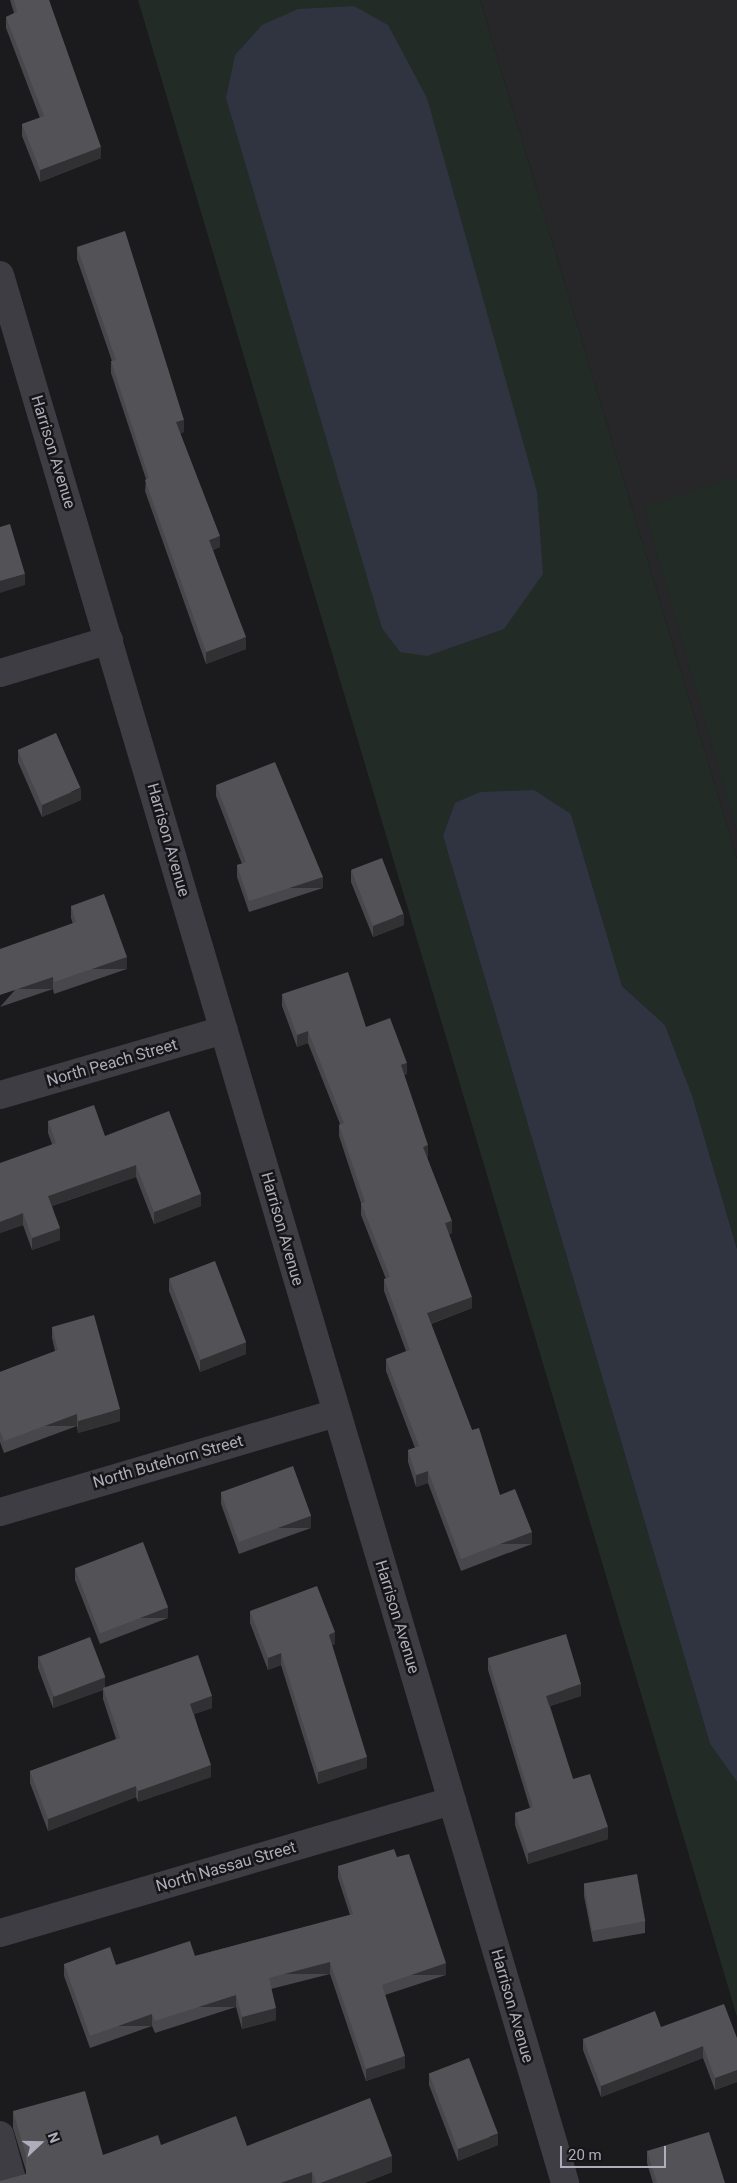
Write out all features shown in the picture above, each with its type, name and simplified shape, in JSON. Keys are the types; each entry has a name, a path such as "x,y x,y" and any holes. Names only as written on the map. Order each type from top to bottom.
{"street":[{"name":"Harrison Avenue","path":"2,291 109,640 565,2183"},
{"path":"0,673 109,640"},
{"name":"North Peach Street","path":"0,1095 224,1030"},
{"name":"North Butehorn Street","path":"0,1512 337,1413"},
{"name":"North Nassau Street","path":"0,1933 452,1801"},
{"path":"0,2135 6,2178"}],"shaded area":[{"path":"138,0 480,0 737,859 737,1249 692,1095 665,1025 622,986 571,814 443,836 710,1744 737,1782 737,2017"},
{"path":"480,0 737,0 737,859"},
{"path":"737,476 737,832 644,507"}],"water":[{"path":"354,6 388,25 427,98 537,492 543,574 504,629 427,656 400,652 382,628 226,98 235,55 262,25 298,9"},
{"path":"534,790 571,814 622,986 665,1025 692,1095 737,1249 737,1782 710,1744 443,836 455,803 480,792"}],"building":[{"path":"14,0 49,0 101,147 40,170 22,124 44,116 6,17 17,12"},
{"path":"125,231 184,420 176,422 220,536 209,540 246,637 206,652 145,480 149,478 111,361 116,360 77,247"},
{"path":"10,524 25,574 0,581 0,527"},
{"path":"56,733 80,788 42,805 18,750"},
{"path":"275,762 323,877 249,901 237,865 246,862 216,785"},
{"path":"382,858 404,914 373,926 351,870"},
{"path":"104,894 127,957 54,982 53,977 0,995 0,949 76,922 71,906"},
{"path":"348,972 366,1027 390,1018 407,1063 401,1065 428,1145 423,1147 452,1221 445,1223 472,1297 427,1313 472,1430 479,1428 500,1495 515,1489 532,1532 461,1559 428,1471 416,1475 408,1450 419,1446 386,1359 410,1350 384,1279 390,1277 361,1203 365,1202 339,1125 344,1123 308,1031 297,1035 282,994"},
{"path":"94,1105 105,1136 169,1111 201,1194 154,1212 136,1165 48,1196 60,1228 32,1238 23,1213 0,1222 0,1163 56,1143 48,1121"},
{"path":"215,1261 246,1342 200,1360 169,1279"},
{"path":"94,1315 120,1409 78,1421 77,1414 4,1441 0,1431 0,1372 58,1350 52,1327"},
{"path":"293,1466 311,1516 239,1542 221,1492"},
{"path":"143,1542 168,1607 100,1634 75,1568"},
{"path":"317,1586 335,1632 329,1635 367,1757 318,1772 281,1653 268,1658 250,1611"},
{"path":"566,1634 581,1684 546,1696 573,1779 590,1774 608,1827 528,1853 515,1813 533,1807 488,1658"},
{"path":"90,1637 105,1677 54,1697 39,1657"},
{"path":"198,1655 212,1696 190,1704 211,1765 138,1791 136,1786 48,1819 30,1771 120,1738 103,1688"},
{"path":"394,1849 397,1857 409,1854 446,1963 382,1985 405,2056 366,2069 330,1962 269,1978 276,2008 242,2017 236,1995 155,2021 152,2014 90,2036 64,1964 110,1947 116,1965 190,1941 195,1956 353,1914 338,1866"},
{"path":"637,1874 645,1921 592,1931 584,1883"},
{"path":"724,2004 737,2038 737,2070 715,2078 703,2046 601,2086 583,2039 655,2011 661,2027"},
{"path":"469,2058 498,2134 458,2149 429,2073"},
{"path":"85,2091 103,2155 158,2135 161,2145 236,2116 247,2146 370,2098 392,2156 320,2183 316,2183 312,2172 280,2183 0,2183 0,2181 26,2174 26,2155 13,2111"},
{"path":"709,2132 725,2183 657,2183 647,2151"}]}
